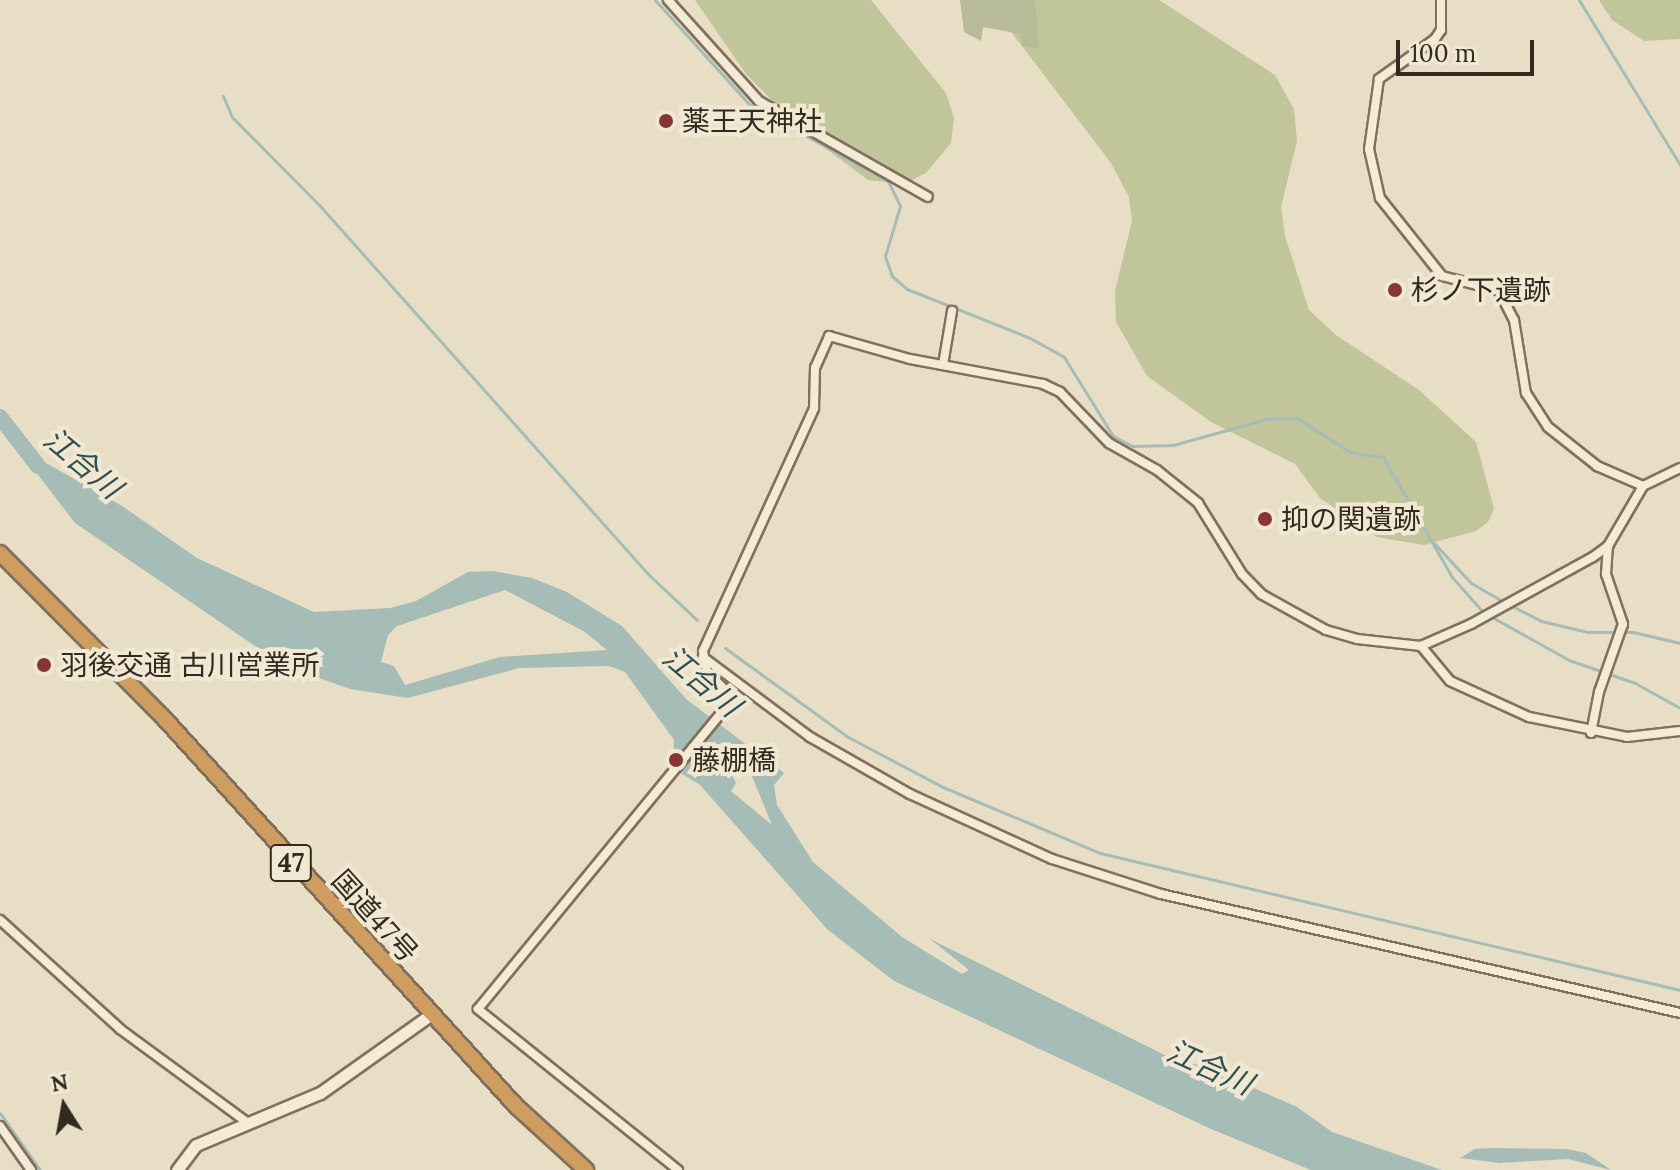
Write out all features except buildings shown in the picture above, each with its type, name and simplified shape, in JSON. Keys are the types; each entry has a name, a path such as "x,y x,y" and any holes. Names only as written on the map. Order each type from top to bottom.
{"highway":[{"name":"国道47号","path":"0,553 163,717 430,1015 586,1170"}],"main road":[{"path":"177,1170 196,1145 320,1093 430,1015"}],"street":[{"path":"668,0 759,101 928,197"},
{"path":"1441,0 1441,30 1435,39 1379,79 1369,149 1380,198 1442,276 1499,291 1514,320 1526,393 1548,427 1597,466 1643,486"},
{"path":"943,365 952,311"},
{"path":"678,1170 480,1012 483,999 726,707 727,692 707,672 702,657 814,408 815,368 824,341 829,336 847,337 943,365 1043,384 1060,392 1109,443 1181,486 1214,522 1250,585 1285,608 1342,636 1421,646 1482,618 1608,546"},
{"path":"1591,733 1604,679 1623,625 1606,574 1608,546 1643,486 1680,468"},
{"path":"1421,646 1450,681 1529,717 1591,733 1627,737 1680,731"},
{"path":"702,657 810,737 910,794 1052,859 1161,894 1680,1013"},
{"path":"0,920 120,1029 248,1123"},
{"path":"0,1126 31,1170"},
{"path":"563,1149 573,1170"}],"green space":[{"path":"695,0 871,0 946,93 954,118 951,143 926,173 904,184 868,180 800,129 746,74"},
{"path":"960,0 1035,0 1039,49 1022,46 1021,34 983,27 981,41 964,32"},
{"path":"976,0 1159,0 1275,75 1294,109 1297,141 1281,207 1285,236 1309,310 1336,335 1419,390 1476,442 1494,509 1488,522 1476,531 1424,545 1377,537 1320,498 1295,464 1211,422 1147,376 1116,322 1115,291 1132,221 1129,197 1111,163 1002,20"},
{"path":"1599,0 1680,0 1680,39 1644,41 1612,20"}],"water":[{"path":"16,446 122,506 197,558 314,612 390,608 416,601 468,572 493,571 532,578 567,592 622,626 686,699 784,773 774,785 777,805 813,862 902,937 962,974 969,970 930,939 1181,1063 1201,1065 1297,1107 1332,1132 1442,1170 1311,1170 1211,1129 894,981 827,929 700,785 673,768 674,740 625,672 609,666 519,668 408,698 350,689 308,674 255,646 75,523","holes":["505,590 585,632 607,650 500,657 405,685 394,666 381,662 388,635 397,626","725,746 731,759 749,769 772,825 731,791 736,783 720,752"]},
{"path":"1475,1149 1567,1149 1586,1153 1611,1170 1568,1159 1500,1163 1460,1158"}],"waterway":[{"path":"655,0 749,104 888,181 900,206 885,256 892,276 907,289 1030,338 1064,357 1113,436 1133,446 1173,445 1267,419 1297,418 1350,452 1383,457 1452,577 1483,612 1569,660 1635,683 1680,708"},
{"path":"1579,0 1680,165"},
{"path":"223,96 232,117 321,207 648,574 697,620"},
{"name":"江合川","path":"0,417 38,466"},
{"path":"1434,543 1471,583 1504,602"},
{"path":"1510,605 1541,621 1588,632 1633,632 1680,643"},
{"path":"725,648 848,737 943,787 1100,853 1680,990"},
{"path":"0,1113 40,1170"}],"place":[{"name":"薬王天神社","path":"666,121"},
{"name":"杉ノ下遺跡","path":"1395,290"},
{"name":"抑の関遺跡","path":"1265,519"},
{"name":"羽後交通 古川営業所","path":"44,665"},
{"name":"藤棚橋","path":"676,760"}]}
